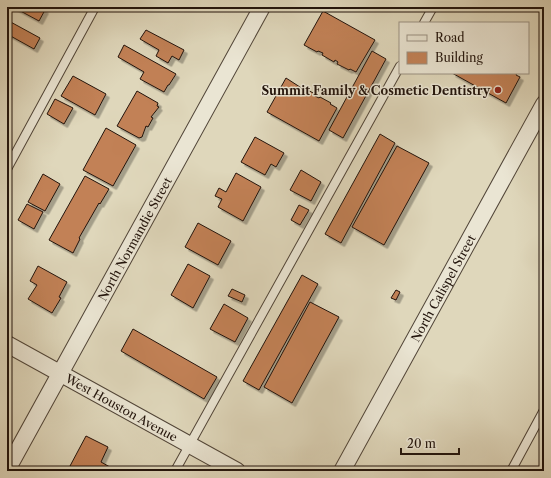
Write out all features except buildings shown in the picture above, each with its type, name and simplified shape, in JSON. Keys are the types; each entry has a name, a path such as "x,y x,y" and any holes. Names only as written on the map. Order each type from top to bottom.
{"street":[{"name":"North Normandie Street","path":"7,470 262,7"},
{"name":"North Calispel Street","path":"342,471 544,104"},
{"name":"West Houston Avenue","path":"7,344 237,471"}],"lane":[{"path":"7,168 95,7"},
{"path":"425,22 433,7"},
{"path":"175,471 399,68"},
{"path":"510,471 544,410"}],"place":[{"name":"Summit Family & Cosmetic Dentistry","path":"498,90"}]}
